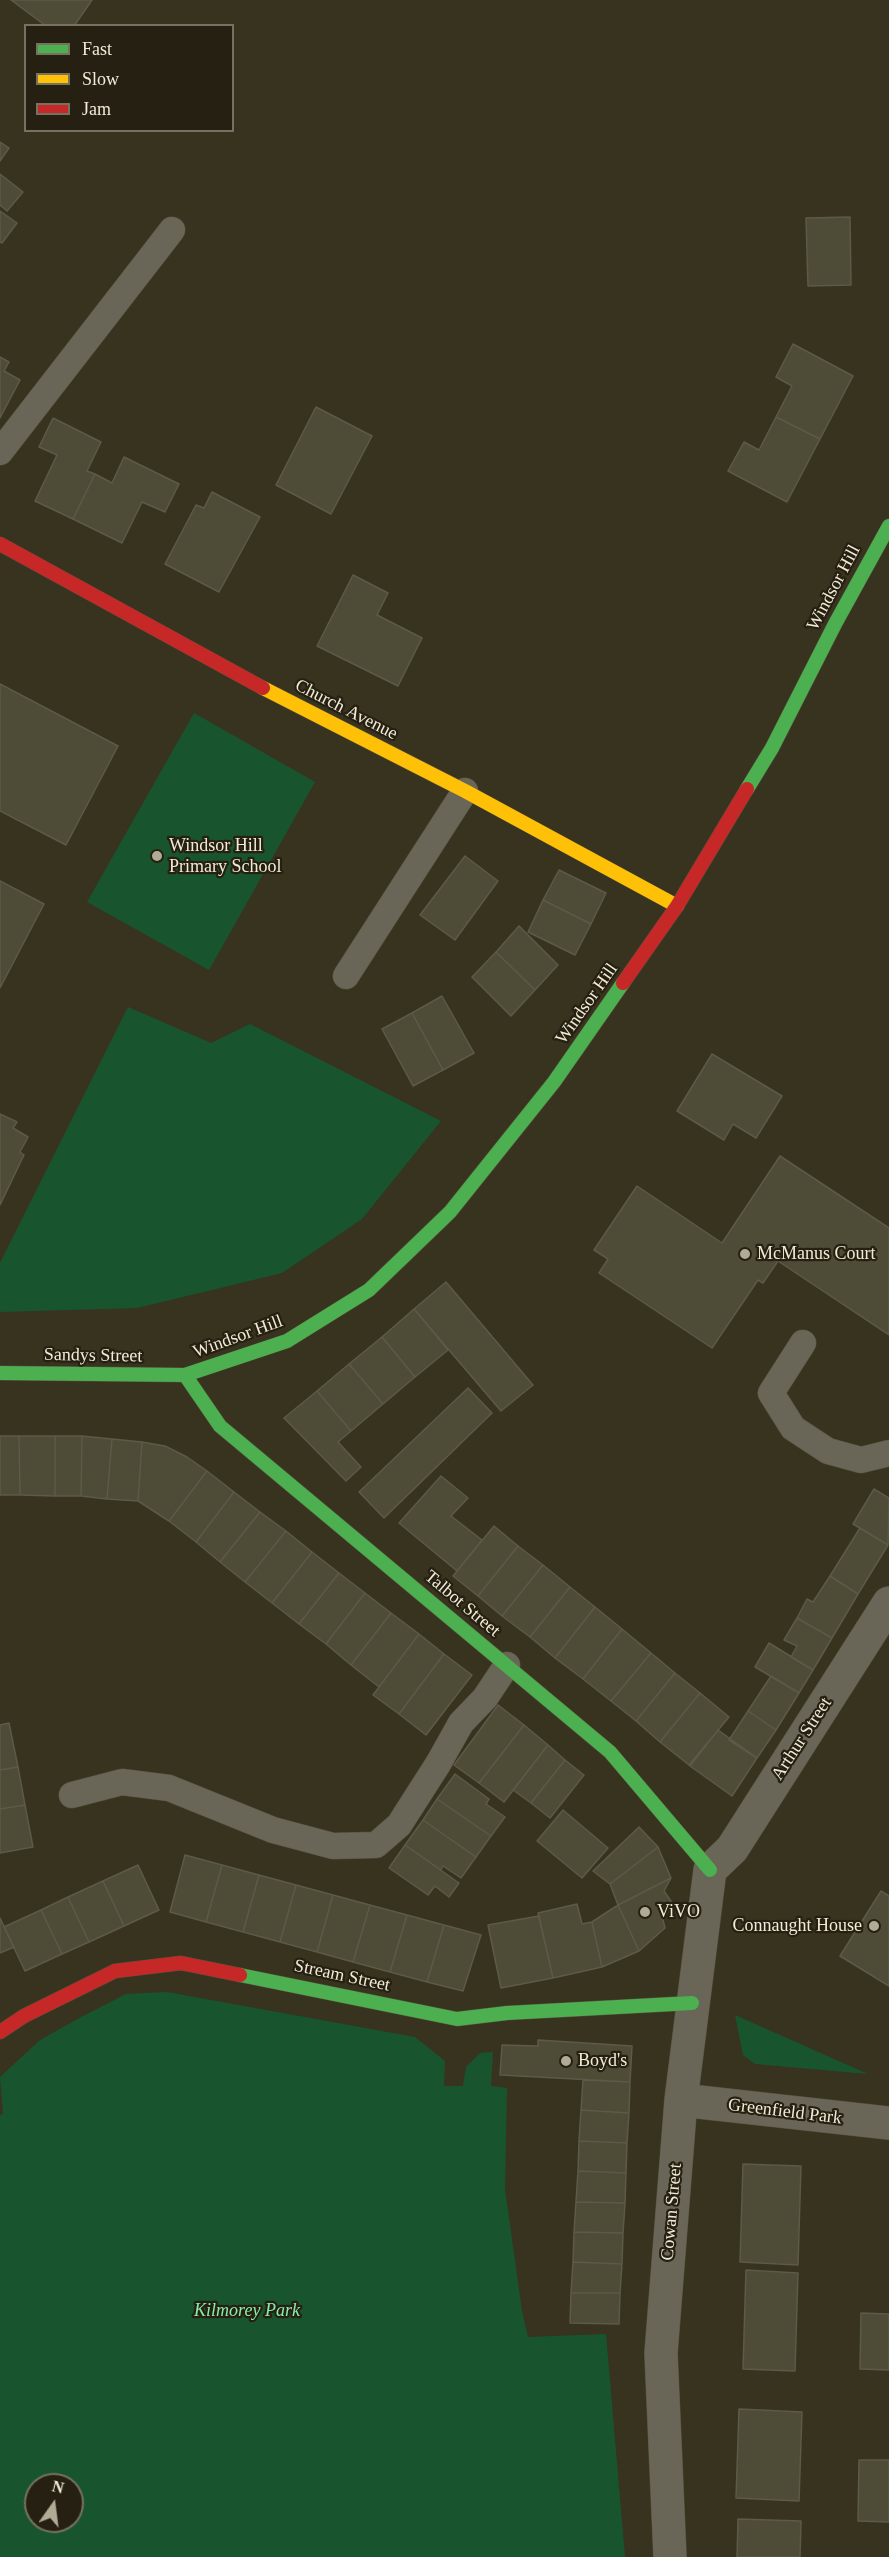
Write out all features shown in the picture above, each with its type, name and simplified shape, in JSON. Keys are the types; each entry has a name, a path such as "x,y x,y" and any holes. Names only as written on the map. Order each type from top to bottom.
{"street":[{"name":"Windsor Hill","path":"185,1375 287,1341 369,1290 450,1212 554,1082 677,906 772,748 835,624 889,526"},
{"name":"Church Avenue","path":"0,544 252,682 465,791 677,906"},
{"name":"Sandys Street","path":"0,1373 185,1375"},
{"name":"Talbot Street","path":"185,1375 220,1426 610,1752 710,1869"},
{"name":"Arthur Street","path":"710,1869 732,1849 889,1603"},
{"name":"Cowan Street","path":"670,2557 662,2353 681,2100 710,1869"},
{"name":"Stream Street","path":"0,2032 24,2016 115,1971 182,1963 457,2019 507,2013 692,2002"},
{"name":"Greenfield Park","path":"681,2100 889,2123"}],"lane":[{"path":"0,452 172,230"},
{"path":"346,976 465,791"},
{"path":"803,1343 771,1393 793,1428 828,1451 861,1460 889,1453"},
{"path":"72,1795 122,1782 169,1788 273,1830 333,1846 376,1845 399,1825 461,1723 485,1698 507,1665"}],"green space":[{"path":"194,713 315,782 209,970 87,902"},
{"path":"128,1007 211,1043 250,1024 441,1121 362,1219 282,1273 137,1308 0,1312 0,1263"},
{"name":"Kilmorey Park","path":"167,1992 415,2037 445,2061 444,2086 463,2086 466,2067 480,2053 493,2052 491,2086 507,2088 505,2189 522,2311 528,2337 606,2334 625,2557 0,2557 0,2115 3,2114 0,2077 40,2040 126,1994"},
{"path":"735,2015 868,2074 755,2064 743,2055"}],"building":[{"path":"11,0 92,0 75,24 43,24"},
{"path":"0,142 9,148 0,161"},
{"path":"0,174 23,192 7,211 0,205"},
{"path":"0,211 17,223 2,243 0,242"},
{"path":"850,217 851,285 808,286 806,218"},
{"path":"793,344 853,376 820,439 776,417 792,386 776,377"},
{"path":"0,357 9,362 4,371 20,380 0,418"},
{"path":"316,407 372,436 331,514 276,485"},
{"path":"776,417 820,439 787,502 728,471 744,442 759,450"},
{"path":"53,418 101,442 87,471 95,474 73,519 35,501 57,455 39,447"},
{"path":"124,457 179,484 165,512 142,502 122,543 73,519 95,474 112,483"},
{"path":"212,492 260,517 219,592 165,564 196,505 204,508"},
{"path":"353,575 388,593 377,615 422,638 398,686 317,646"},
{"path":"0,684 118,746 66,845 0,811"},
{"path":"465,856 498,881 455,940 420,915"},
{"path":"559,870 606,893 591,924 543,900"},
{"path":"0,881 44,904 0,988"},
{"path":"543,900 591,924 575,955 528,932"},
{"path":"519,926 558,965 535,990 496,952"},
{"path":"496,952 535,990 511,1016 472,977"},
{"path":"442,996 474,1053 443,1070 412,1013"},
{"path":"412,1013 443,1070 413,1086 382,1029"},
{"path":"712,1054 782,1096 756,1138 733,1124 724,1140 677,1111"},
{"path":"0,1114 17,1122 13,1128 28,1137 20,1152 24,1155 0,1205"},
{"name":"McManus Court","path":"780,1156 889,1228 889,1335 778,1261 763,1283 758,1280 712,1348 599,1273 608,1259 594,1250 637,1186 722,1243"},
{"path":"446,1282 533,1385 501,1411 414,1309"},
{"path":"414,1309 448,1350 415,1377 382,1337"},
{"path":"382,1337 415,1377 383,1404 349,1364"},
{"path":"349,1364 383,1404 351,1431 317,1391"},
{"path":"468,1388 492,1413 384,1518 359,1492"},
{"path":"317,1391 351,1431 338,1442 361,1467 346,1481 284,1418"},
{"path":"0,1436 19,1436 20,1495 0,1495"},
{"path":"19,1436 55,1436 55,1496 20,1495"},
{"path":"55,1436 82,1436 81,1496 55,1496"},
{"path":"82,1436 112,1439 107,1499 81,1496"},
{"path":"112,1439 142,1442 138,1501 107,1499"},
{"path":"142,1442 165,1446 187,1457 207,1471 169,1521 138,1501"},
{"path":"207,1471 234,1492 196,1542 169,1521"},
{"path":"441,1476 468,1498 451,1516 482,1540 457,1571 399,1523"},
{"path":"874,1489 889,1498 888,1545 853,1524"},
{"path":"234,1492 260,1512 220,1562 196,1542"},
{"path":"260,1512 286,1531 245,1582 220,1562"},
{"path":"494,1526 518,1546 478,1596 453,1576"},
{"path":"860,1528 888,1545 858,1594 830,1576"},
{"path":"286,1531 312,1552 272,1603 245,1582"},
{"path":"518,1546 543,1565 502,1616 478,1596"},
{"path":"312,1552 339,1573 299,1624 272,1603"},
{"path":"543,1565 570,1587 530,1637 502,1616"},
{"path":"339,1573 365,1593 326,1644 299,1624"},
{"path":"830,1576 858,1594 832,1638 797,1618 807,1599 813,1602"},
{"path":"570,1587 595,1607 555,1658 530,1637"},
{"path":"365,1593 391,1613 351,1665 326,1644"},
{"path":"595,1607 622,1629 583,1679 555,1658"},
{"path":"391,1613 419,1634 379,1687 351,1665"},
{"path":"797,1618 832,1638 813,1670 791,1657 797,1646 784,1640"},
{"path":"622,1629 651,1653 611,1701 583,1679"},
{"path":"419,1634 444,1654 399,1714 373,1695"},
{"path":"769,1643 813,1670 799,1693 755,1667"},
{"path":"651,1653 675,1673 636,1721 611,1701"},
{"path":"444,1654 472,1675 426,1735 399,1714"},
{"path":"675,1673 700,1693 660,1742 636,1721"},
{"path":"771,1676 799,1693 776,1730 748,1711"},
{"path":"700,1693 729,1717 689,1765 660,1742"},
{"path":"498,1705 524,1725 479,1783 454,1765"},
{"path":"748,1711 776,1730 757,1758 729,1740"},
{"path":"9,1723 18,1767 0,1770 0,1725"},
{"path":"524,1725 548,1745 504,1802 479,1783"},
{"path":"718,1730 757,1758 732,1796 690,1766"},
{"path":"548,1745 565,1760 531,1803 513,1790"},
{"path":"565,1760 584,1775 550,1818 531,1803"},
{"path":"18,1767 25,1805 0,1809 0,1770"},
{"path":"455,1774 489,1799 486,1804 505,1817 491,1836 437,1799"},
{"path":"437,1799 491,1836 476,1857 423,1820"},
{"path":"25,1805 33,1847 0,1853 0,1809"},
{"path":"563,1810 608,1848 582,1878 537,1841"},
{"path":"423,1820 476,1857 461,1878 443,1866 441,1870 405,1845"},
{"path":"639,1827 658,1847 610,1884 593,1871"},
{"path":"405,1845 459,1883 449,1897 435,1886 428,1895 389,1868"},
{"path":"658,1847 671,1878 618,1905 610,1884"},
{"path":"185,1855 222,1865 206,1922 170,1912"},
{"path":"138,1865 159,1910 124,1926 103,1881"},
{"path":"222,1865 259,1875 243,1932 206,1922"},
{"path":"259,1875 296,1885 280,1942 243,1932"},
{"name":"ViVO","path":"671,1878 664,1891 675,1907 662,1916 665,1928 639,1951 618,1905"},
{"path":"103,1881 124,1926 89,1942 68,1897"},
{"path":"296,1885 333,1895 317,1952 280,1942"},
{"name":"Connaught House","path":"881,1891 889,1896 889,1986 840,1956"},
{"path":"333,1895 370,1905 353,1962 317,1952"},
{"path":"68,1897 89,1942 62,1954 41,1910"},
{"path":"577,1904 582,1924 592,1922 602,1967 553,1978 538,1913"},
{"path":"370,1905 407,1915 390,1972 353,1962"},
{"path":"618,1905 639,1951 602,1967 592,1922"},
{"path":"41,1910 62,1954 25,1971 4,1927"},
{"path":"407,1915 444,1925 427,1982 390,1972"},
{"path":"539,1916 553,1978 501,1988 488,1925"},
{"path":"0,1918 14,1947 0,1953"},
{"path":"444,1925 481,1935 463,1991 427,1982"},
{"name":"Boyd's","path":"538,2040 632,2046 630,2082 500,2075 502,2045 538,2046"},
{"path":"583,2080 630,2082 629,2113 581,2110"},
{"path":"581,2110 629,2113 627,2143 579,2141"},
{"path":"579,2141 627,2143 626,2173 578,2171"},
{"path":"743,2164 801,2166 798,2265 740,2262"},
{"path":"578,2171 626,2173 625,2203 576,2202"},
{"path":"576,2202 625,2203 623,2233 574,2232"},
{"path":"574,2232 623,2233 622,2264 573,2262"},
{"path":"573,2262 622,2264 620,2293 571,2293"},
{"path":"746,2270 798,2273 795,2371 743,2369"},
{"path":"571,2293 620,2293 619,2324 570,2323"},
{"path":"861,2313 889,2314 889,2370 860,2369"},
{"path":"739,2409 802,2412 799,2501 736,2498"},
{"path":"859,2460 889,2460 889,2522 858,2521"},
{"path":"738,2519 801,2521 800,2557 737,2557"}],"traffic: fast":[{"path":"747,789 772,748 835,624 889,526"},
{"path":"0,1373 185,1375 287,1341 369,1290 450,1212 554,1082 623,983"},
{"path":"185,1375 220,1426 610,1752 710,1870"},
{"path":"240,1975 457,2019 507,2013 692,2003"}],"traffic: slow":[{"path":"263,688 465,791 677,906"}],"traffic: jam":[{"path":"0,544 263,688"},
{"path":"623,983 677,906 747,789"},
{"path":"0,2032 24,2016 115,1971 181,1963 240,1975"}],"place":[{"name":"Windsor Hill Primary School","path":"157,856"},
{"name":"McManus Court","path":"745,1254"},
{"name":"ViVO","path":"645,1912"},
{"name":"Connaught House","path":"874,1926"},
{"name":"Boyd's","path":"566,2061"}]}
